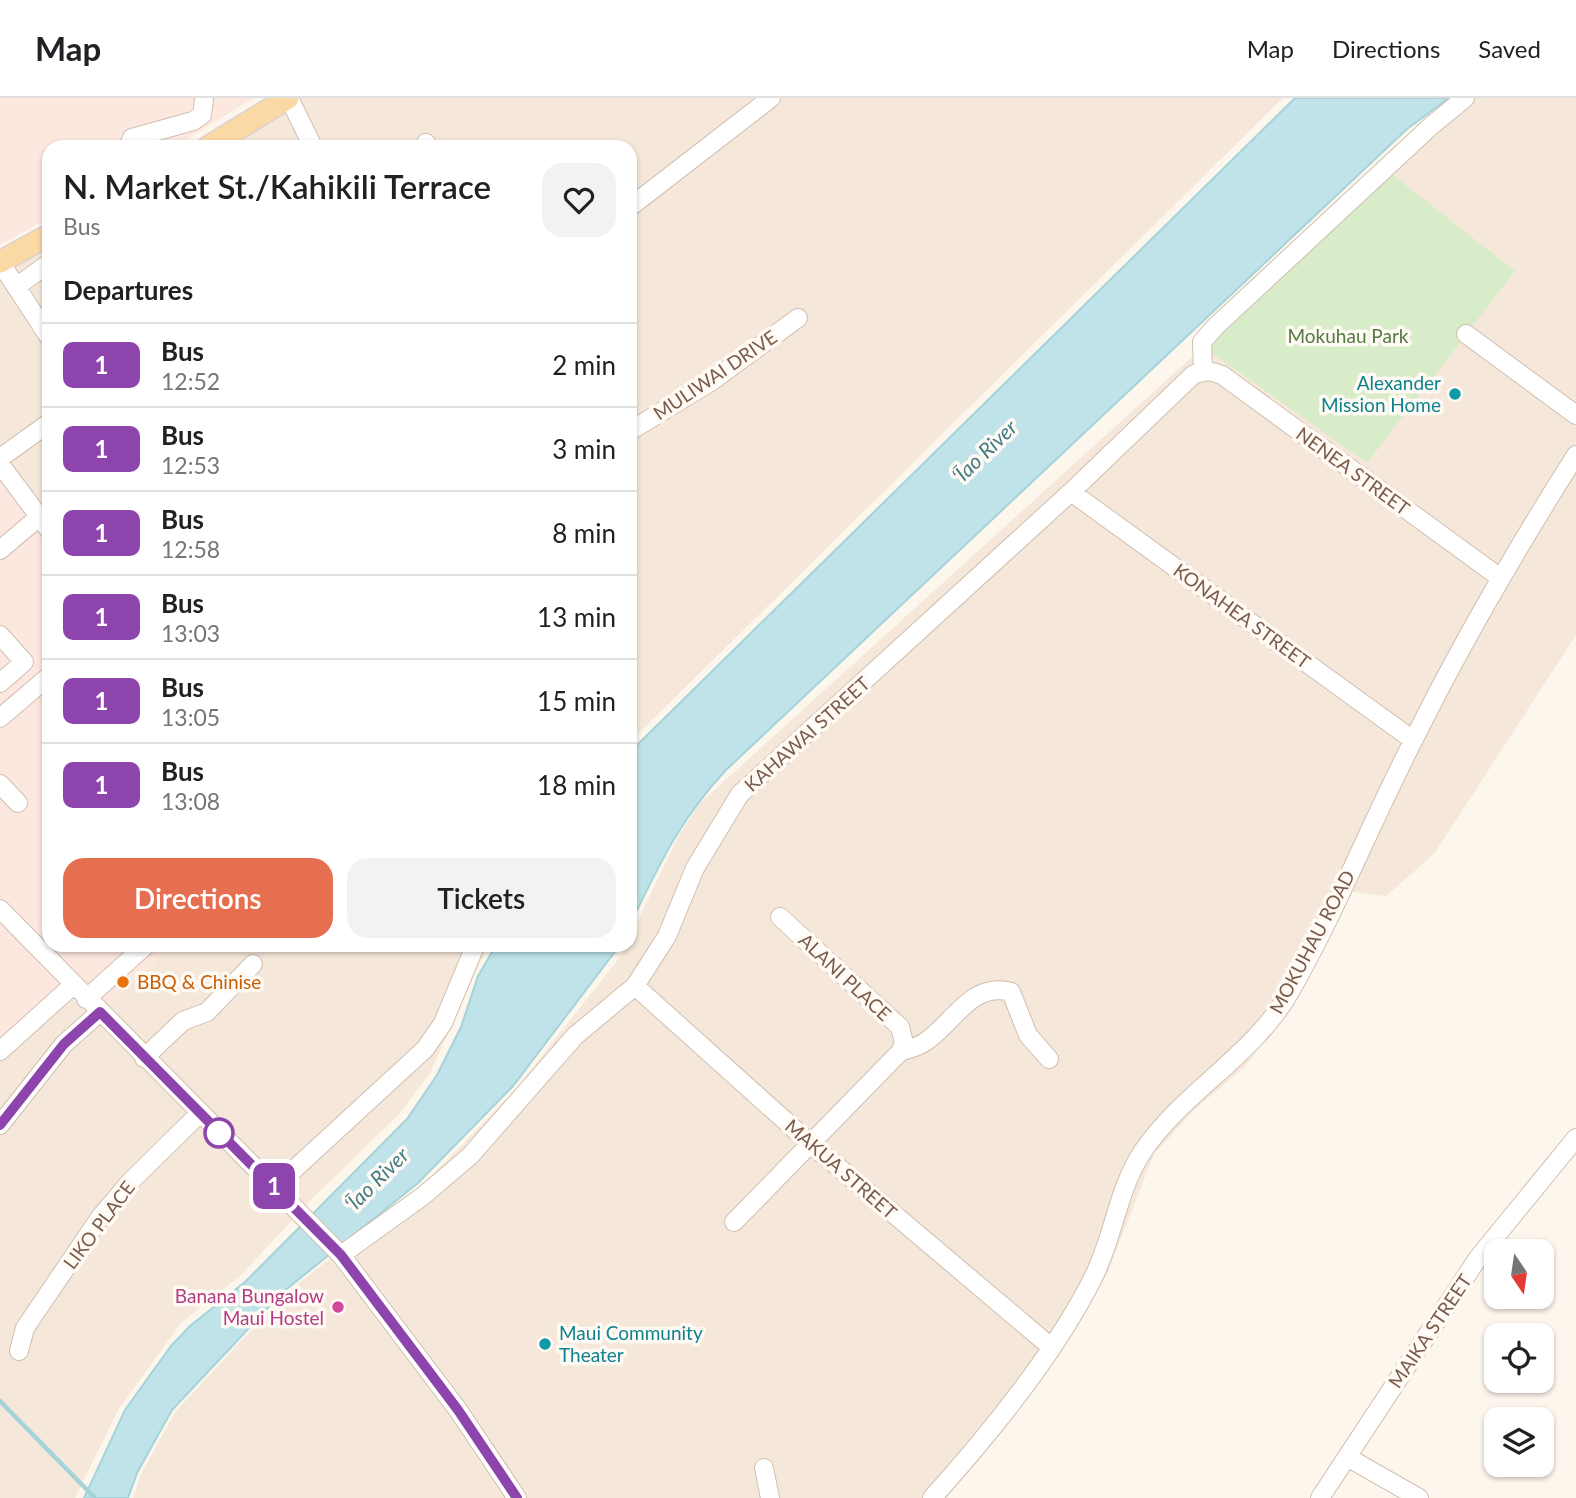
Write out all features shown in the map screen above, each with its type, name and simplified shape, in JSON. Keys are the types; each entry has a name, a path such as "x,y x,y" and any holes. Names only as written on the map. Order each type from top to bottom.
{"main road":[{"path":"219,140 288,98"},
{"path":"0,262 42,238"}],"street":[{"path":"288,98 309,140"},
{"path":"637,202 771,98"},
{"path":"1204,371 1202,342 1215,327 1431,126 1465,98"},
{"path":"131,140 193,121 202,116 204,100"},
{"path":"0,262 42,326"},
{"path":"16,287 42,268"},
{"name":"MULIWAI DRIVE","path":"637,427 712,381 798,318"},
{"path":"1466,334 1576,415"},
{"name":"KAHAWAI STREET","path":"341,1255 423,1196 470,1156 575,1036 635,986 667,936 695,868 740,794 1070,492 1190,377 1204,371"},
{"name":"NENEA STREET","path":"1204,371 1222,375 1499,577"},
{"path":"0,458 42,428"},
{"name":"MOKUHAU ROAD","path":"932,1498 969,1457 1051,1347 1083,1297 1096,1272 1122,1191 1143,1152 1171,1118 1242,1054 1289,993 1413,740 1499,577 1576,455"},
{"path":"0,464 42,521"},
{"name":"KONAHEA STREET","path":"1070,492 1413,740"},
{"path":"0,550 42,525"},
{"path":"0,635 24,662 0,682"},
{"path":"4,708 42,681"},
{"path":"0,784 18,803"},
{"path":"0,909 72,986 275,1186 341,1255 458,1410 517,1498"},
{"name":"ALANI PLACE","path":"780,917 900,1027 902,1046"},
{"path":"86,999 138,952"},
{"path":"275,1186 425,1049 443,1023 473,952"},
{"path":"144,1058 183,1021 207,1012 253,964"},
{"path":"0,1051 72,986"},
{"name":"MAKUA STREET","path":"635,986 811,1144 1051,1347"},
{"path":"734,1222 902,1046 925,1042 973,998 997,988 1011,992 1028,1035 1049,1059"},
{"path":"0,1125 64,1044 100,1012"},
{"name":"LIKO PLACE","path":"19,1351 25,1328 101,1216 123,1190 199,1114"},
{"name":"MAIKA STREET","path":"1320,1498 1478,1258 1576,1138"},
{"path":"1347,1457 1419,1498"},
{"path":"764,1468 770,1498"}],"shaded area":[{"path":"0,98 254,98 185,140 42,140 42,222 0,245"},
{"path":"292,98 1283,98 637,735 637,140 226,140"},
{"path":"1475,98 1576,98 1576,635 1434,854 1386,896 1352,892 1295,1000 1245,1067 1194,1110 1154,1154 1107,1274 1059,1353 980,1459 946,1498 133,1498 141,1474 175,1412 285,1294 422,1186 515,1090 623,952 637,952 637,922 678,837 700,803 1203,347 1366,462 1389,172"},
{"path":"42,243 42,512 0,455 0,264"},
{"path":"0,474 42,530 42,952 166,952 100,1012 72,986 0,1051"},
{"path":"166,952 485,952 430,1073 399,1114 312,1199 240,1276 181,1323 118,1410 75,1498 0,1498 0,1051 72,986 100,1012"}],"green space":[{"name":"Mokuhau Park","path":"1389,172 1515,271 1367,463 1203,347"}],"water":[{"name":"ʻĪao River","path":"1295,98 1449,98 1407,129 725,771 682,826 637,910 637,745"},
{"name":"ʻĪao River","path":"492,952 615,952 513,1086 418,1183 283,1292 172,1410 137,1473 128,1498 84,1498 125,1410 171,1346 190,1326 245,1282 407,1119 437,1075 461,1027 478,976"}],"waterway":[{"path":"0,1401 95,1498"}],"bus line":[{"name":"1","path":"0,1125 64,1044 100,1012 341,1255 458,1410 517,1498"}],"place":[{"name":"Alexander Mission Home","path":"1455,394"},
{"name":"BBQ & Chinise","path":"123,982"},
{"name":"Banana Bungalow Maui Hostel","path":"338,1307"},
{"name":"Maui Community Theater","path":"545,1344"}]}
